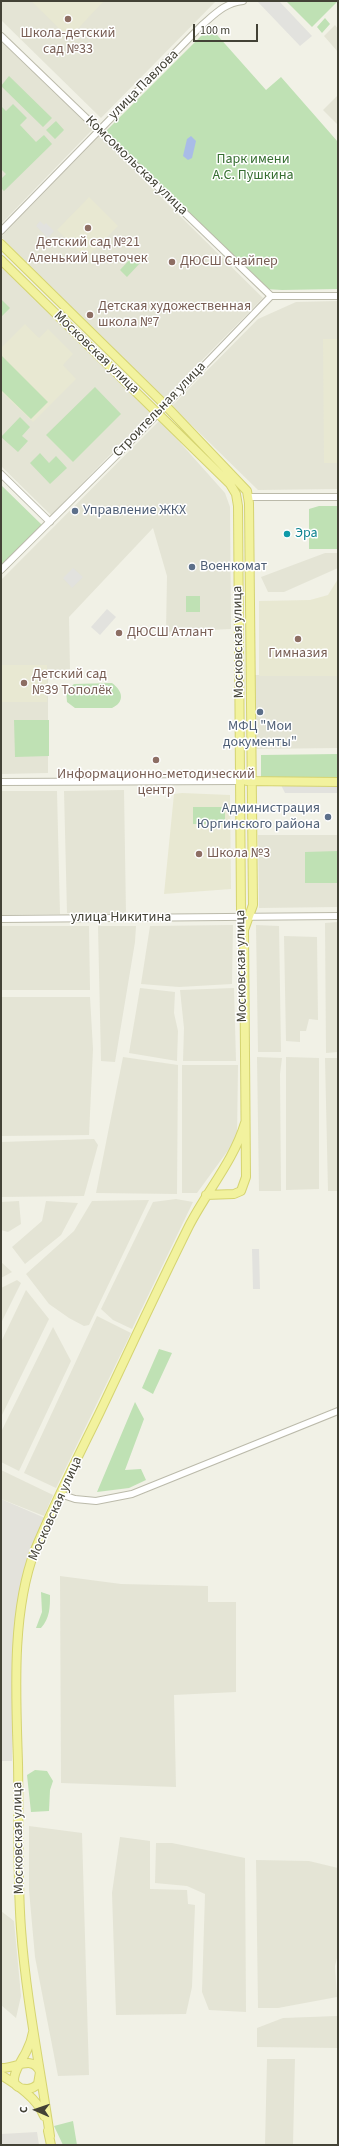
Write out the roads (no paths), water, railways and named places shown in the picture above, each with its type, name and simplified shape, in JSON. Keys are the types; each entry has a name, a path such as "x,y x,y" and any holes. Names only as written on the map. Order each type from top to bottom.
{"main road":[{"name":"Московская улица","path":"1,244 165,405 245,487 249,497 253,905 252,916 244,930"},
{"name":"Московская улица","path":"1,260 230,484 237,499 241,916 244,930 246,1177 241,1192 206,1195"},
{"path":"237,499 249,497"},
{"path":"238,567 250,567"},
{"path":"240,780 338,778"},
{"path":"252,780 338,782"},
{"name":"Московская улица","path":"50,2136 22,1944 19,1894 17,1734 18,1633 29,1570 35,1551 60,1494 165,1274 206,1195 232,1156 239,1142 245,1122"},
{"path":"232,1156 238,1153 246,1158"},
{"path":"213,1183 214,1190 220,1195"},
{"name":"Московская улица","path":"19,2086 14,2075 31,2040 32,2017"},
{"path":"1,2068 19,2065 25,2062 31,2063 37,2066 40,2074 40,2081 32,2088 25,2089 1,2075"},
{"path":"19,2086 41,2109 50,2136 51,2145"}],"street":[{"name":"улица Павлова","path":"1,231 202,25 224,6 232,2 243,1"},
{"name":"Комсомольская улица","path":"1,36 271,296"},
{"path":"271,296 338,296"},
{"name":"Строительная улица","path":"1,570 158,414 271,296"},
{"path":"1,474 50,522"},
{"path":"249,497 338,497"},
{"path":"1,782 240,780"},
{"path":"252,916 338,916"},
{"name":"улица Никитина","path":"1,919 252,916"},
{"path":"60,1494 75,1499 96,1501 132,1494 338,1411"}],"water":[{"path":"191,136 196,141 192,158 188,160 183,156 187,139"}],"place":[{"name":"Школа-детский сад №33","path":"68,19"},
{"name":"Детский сад №21 Аленький цветочек","path":"88,228"},
{"name":"ДЮСШ Снайпер","path":"172,262"},
{"name":"Детская художественная школа №7","path":"90,315"},
{"name":"Управление ЖКХ","path":"75,511"},
{"name":"Эра","path":"287,534"},
{"name":"Военкомат","path":"192,567"},
{"name":"ДЮСШ Атлант","path":"119,633"},
{"name":"Гимназия","path":"298,639"},
{"name":"Детский сад №39 Тополёк","path":"24,683"},
{"name":"МФЦ \"Мои документы\"","path":"260,712"},
{"name":"Информационно-методический центр","path":"156,760"},
{"name":"Администрация Юргинского района","path":"328,817"},
{"name":"Школа №3","path":"199,854"}],"park label":[{"name":"Парк имени А.С. Пушкина","path":"253,168"}]}
